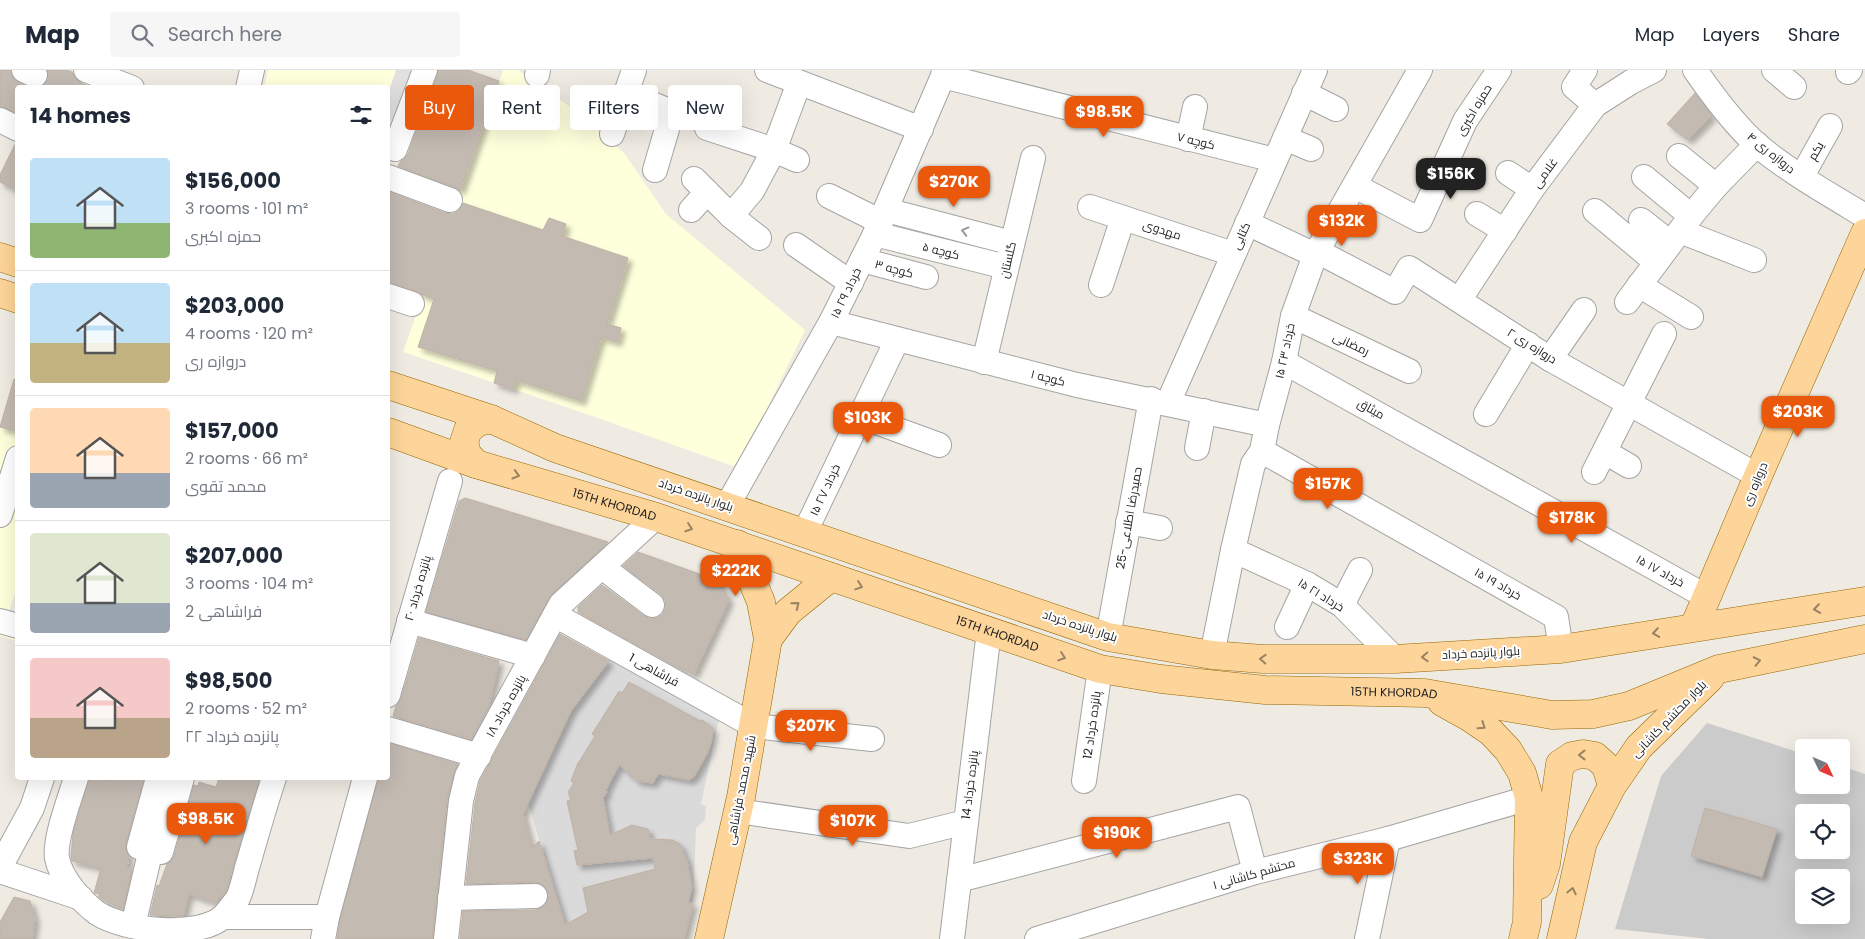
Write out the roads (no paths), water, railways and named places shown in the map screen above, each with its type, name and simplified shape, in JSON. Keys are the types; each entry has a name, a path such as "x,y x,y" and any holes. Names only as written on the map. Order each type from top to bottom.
{"main road":[{"name":"دروازه ری","path":"1694,627 1865,233"},
{"path":"0,257 15,262"},
{"path":"0,293 15,299"},
{"name":"بلوار پانزده خرداد","path":"390,387 491,419 555,448 1108,637 1164,648 1264,659 1395,658 1561,649 1865,601"},
{"path":"423,444 435,441 443,432 446,420 442,408 432,400"},
{"path":"476,464 467,454 464,442 468,430 478,422 491,419"},
{"name":"15TH KHORDAD","path":"390,433 476,464 656,517 737,544 1100,670 1161,679 1266,690 1425,692"},
{"path":"737,544 762,602 768,639"},
{"path":"768,639 788,612 831,577"},
{"name":"شهید محمد فراشاهی","path":"709,939 738,811 768,639"},
{"path":"1425,692 1552,715 1593,714 1629,706 1719,669 1865,639"},
{"name":"بلوار محتشم کاشانی","path":"1561,939 1583,842 1612,786 1639,747 1719,669"},
{"path":"1425,692 1491,732 1508,750 1522,772 1529,798 1525,930"},
{"path":"1525,930 1546,864 1560,764 1572,756 1583,754 1595,756 1606,766 1612,786"}],"street":[{"path":"86,70 124,85"},
{"path":"249,85 252,70"},
{"path":"390,147 395,149 425,70"},
{"path":"629,85 634,70"},
{"name":"کتابی","path":"1159,401 1233,254 1315,70"},
{"name":"۱۵ خرداد ۲۳","path":"1212,654 1253,464 1262,451 1284,362 1293,316 1316,253 1420,70"},
{"name":"حمزه اکبری","path":"1355,186 1420,220 1465,121 1499,70"},
{"path":"1585,70 1574,87 1595,105"},
{"name":"غلامی","path":"1460,299 1532,189 1595,105 1630,82 1654,70"},
{"name":"دروازه ری ۴","path":"1695,70 1718,104 1756,144 1865,216"},
{"path":"1774,70 1794,87"},
{"path":"769,71 921,129"},
{"name":"۱۵ خرداد ۲۹","path":"727,506 851,283 881,222 944,73"},
{"name":"کوچه ۷","path":"944,73 1188,139 1274,160"},
{"path":"731,216 752,191 774,150 799,83"},
{"path":"1304,93 1336,109"},
{"path":"656,170 676,114 658,106"},
{"path":"1188,139 1195,107"},
{"path":"0,120 15,128"},
{"name":"یکم","path":"1802,176 1830,126"},
{"path":"612,134 613,130"},
{"path":"713,130 774,150 797,160"},
{"path":"1284,138 1311,149"},
{"path":"1691,317 1633,294 1680,230 1716,186 1756,144"},
{"path":"1679,156 1716,186"},
{"name":"گلستان","path":"984,362 1033,158"},
{"path":"1508,172 1532,189"},
{"path":"1644,177 1680,230"},
{"path":"390,178 450,200"},
{"path":"691,210 701,186 731,216 759,238"},
{"path":"829,196 881,222"},
{"name":"مهدوی","path":"1090,207 1233,254"},
{"path":"1595,211 1656,262"},
{"path":"1477,214 1505,231"},
{"path":"1101,285 1123,218"},
{"path":"1642,220 1680,230 1754,260"},
{"name":"کوچه ۵","path":"881,222 1012,243"},
{"name":"کوچه ۵","path":"881,222 1006,267"},
{"path":"1247,223 1316,253"},
{"path":"796,245 851,283"},
{"name":"دروازه ری ۲","path":"1316,253 1395,292 1409,268 1460,299 1550,359 1758,476"},
{"name":"کوچه ۳","path":"862,260 926,277"},
{"path":"390,297 412,304"},
{"path":"1550,359 1584,310"},
{"name":"رمضانی","path":"1293,316 1409,371"},
{"name":"کوچه ۱","path":"831,322 1077,385 1267,425"},
{"path":"1629,466 1600,462 1664,334"},
{"name":"۱۵ خرداد ۲۷","path":"805,532 897,340"},
{"path":"1486,414 1528,344"},
{"name":"میثاق","path":"1284,362 1457,457"},
{"name":"حمیدرضا اطلاعی-25","path":"1108,637 1128,522 1159,401"},
{"path":"1197,448 1204,411"},
{"path":"860,416 939,445"},
{"name":"۱۵ خرداد ۱۹","path":"1262,451 1556,618 1561,649"},
{"name":"۱۵ خرداد ۱۷","path":"1457,457 1707,597"},
{"path":"0,515 15,468"},
{"name":"پانزده خرداد ۲۰","path":"390,688 450,482"},
{"name":"پانزده خرداد ۱۸","path":"446,939 461,801 467,776 561,604 656,517"},
{"path":"1128,522 1160,528"},
{"name":"۱۵ خرداد ۲۱","path":"1233,550 1307,584 1342,605 1395,658"},
{"path":"602,567 652,605"},
{"path":"1342,605 1360,570"},
{"path":"1286,627 1307,584"},
{"name":"فراشاهی 1","path":"555,615 754,726"},
{"path":"0,621 15,625"},
{"path":"409,621 533,656"},
{"name":"پانزده خرداد 14","path":"952,939 989,631"},
{"name":"پانزده خرداد 12","path":"1084,781 1100,670"},
{"path":"754,726 872,739"},
{"path":"390,730 479,756"},
{"path":"0,867 32,808 41,780"},
{"path":"75,780 56,845 57,860 65,878 81,898 98,913 120,923 162,930 182,931 204,928 222,917 238,898 273,780"},
{"path":"157,780 139,847 161,852 181,780"},
{"path":"222,917 325,928 364,780"},
{"name":"محتشم کاشانی ۱","path":"1044,938 1255,872 1388,839 1529,798"},
{"path":"959,880 1238,807 1255,872"},
{"path":"738,811 909,836 966,822"},
{"path":"1366,939 1388,839"},
{"path":"133,926 151,849"},
{"path":"0,872 81,898"},
{"path":"450,898 535,896"}]}
